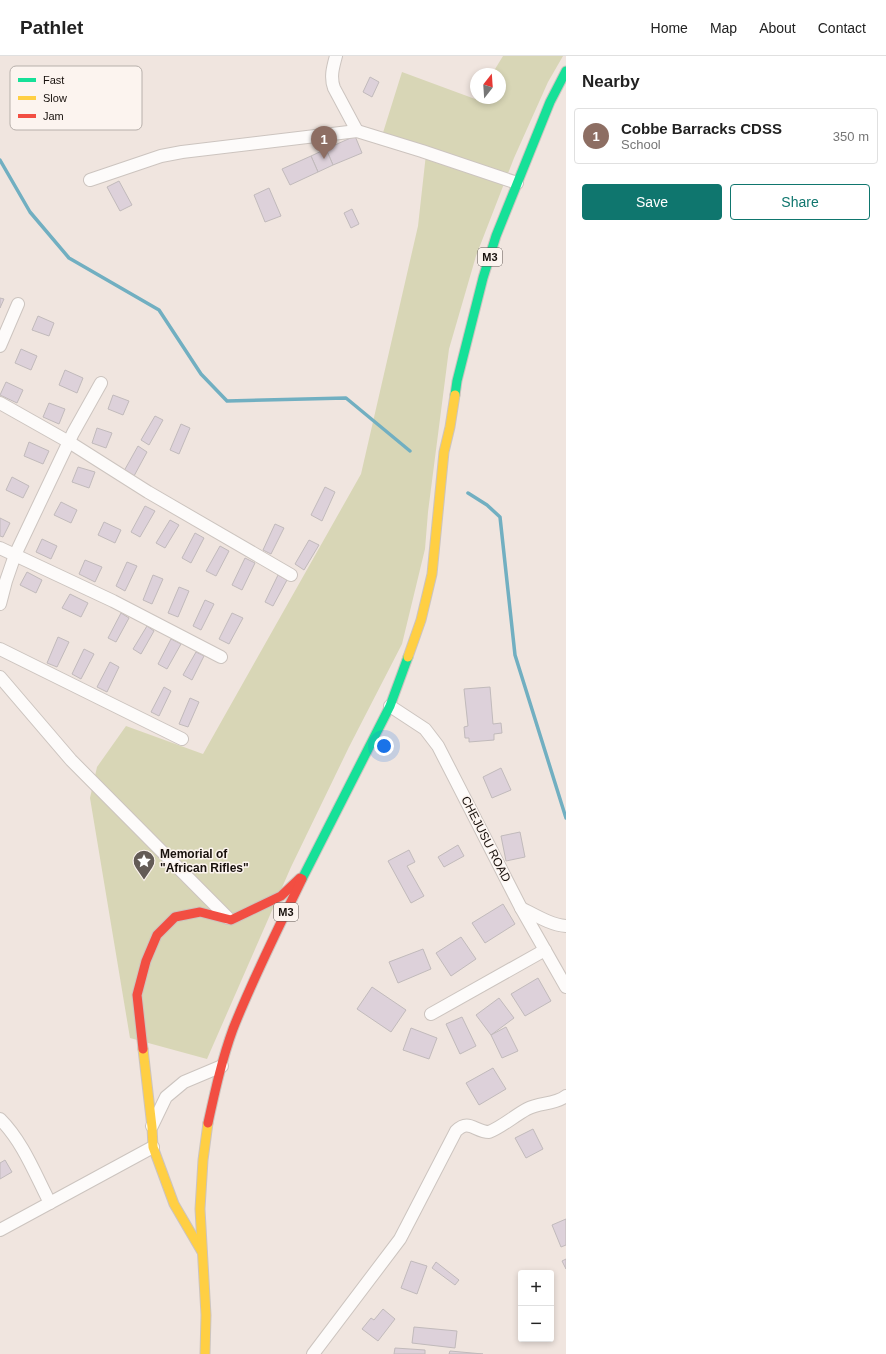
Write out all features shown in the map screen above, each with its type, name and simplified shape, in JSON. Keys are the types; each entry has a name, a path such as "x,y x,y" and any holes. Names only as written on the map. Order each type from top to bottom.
{"main road":[{"name":"M3","path":"205,1354 206,1315 200,1209 203,1160 208,1122 222,1066 233,1030 247,995 304,874 390,706 421,620 428,596 432,574 444,452 450,427 457,381 483,278 496,236 517,183 550,102 566,71"},
{"path":"202,1252 174,1204 153,1147 137,995 146,961 157,935 174,917 200,912 231,920 281,896 304,874"}],"street":[{"path":"336,56 332,73 332,82 357,131"},
{"path":"90,180 160,156 357,131 517,183"},
{"path":"0,346 18,304"},
{"path":"0,604 15,555 69,442 101,383"},
{"path":"0,403 69,442 148,492 291,575"},
{"path":"0,548 113,601 221,657"},
{"path":"0,649 182,739"},
{"path":"0,677 71,760 231,920"},
{"name":"CHEJUSU ROAD","path":"390,706 425,729 438,746 521,908 566,987"},
{"path":"521,908 560,926 566,926"},
{"path":"431,1014 545,950"},
{"path":"152,1127 166,1097 184,1082 222,1066"},
{"path":"312,1354 400,1239 460,1127 471,1126 489,1132 527,1109 553,1103 566,1096"},
{"path":"0,1119 12,1131 50,1203"},
{"path":"0,1230 153,1147"}],"shaded area":[{"path":"503,56 563,56 548,82 514,158 476,256 449,349 428,512 425,549 402,644 349,747 291,867 207,1059 130,1038 90,798 97,767 126,726 203,754 361,474 418,226 426,154 381,139 402,72 470,97 470,104 506,104 506,68 496,68"}],"building":[{"path":"370,77 379,82 372,97 363,92"},
{"path":"355,136 362,153 333,165 326,149"},
{"path":"326,149 333,165 318,172 311,156"},
{"path":"311,156 318,172 290,185 282,169"},
{"path":"119,181 132,205 120,211 107,187"},
{"path":"269,188 281,216 265,222 254,195"},
{"path":"352,209 359,224 351,228 344,213"},
{"path":"0,298 4,299 0,308"},
{"path":"38,316 54,323 49,336 32,330"},
{"path":"21,349 37,356 31,370 15,363"},
{"path":"65,370 83,378 77,393 59,385"},
{"path":"6,382 23,390 17,403 0,395"},
{"path":"113,395 129,401 123,415 108,409"},
{"path":"49,403 65,409 59,424 43,417"},
{"path":"155,416 163,420 149,445 141,440"},
{"path":"181,424 190,428 179,454 170,450"},
{"path":"97,428 112,433 106,448 92,443"},
{"path":"29,442 49,451 43,464 24,456"},
{"path":"138,446 147,452 134,476 124,471"},
{"path":"78,467 95,472 89,488 72,482"},
{"path":"12,477 29,486 23,498 6,490"},
{"path":"325,487 335,492 322,521 311,515"},
{"path":"61,502 77,510 71,523 54,515"},
{"path":"145,506 155,511 140,537 131,532"},
{"path":"0,518 10,523 3,537 0,536"},
{"path":"170,520 179,525 165,548 156,543"},
{"path":"104,522 121,530 115,543 98,535"},
{"path":"275,524 284,528 271,554 263,550"},
{"path":"195,533 204,538 191,563 182,558"},
{"path":"42,539 57,546 51,559 36,552"},
{"path":"309,540 319,545 304,570 295,564"},
{"path":"220,546 229,551 216,576 206,571"},
{"path":"245,558 255,563 242,590 232,585"},
{"path":"85,560 102,567 95,582 79,574"},
{"path":"127,562 137,566 125,591 116,586"},
{"path":"27,572 42,580 36,593 20,585"},
{"path":"153,575 163,579 152,604 143,600"},
{"path":"278,575 287,580 273,606 265,602"},
{"path":"179,587 189,591 178,617 168,613"},
{"path":"70,594 88,603 81,617 62,608"},
{"path":"205,600 214,604 201,630 193,626"},
{"path":"121,613 129,618 116,642 108,638"},
{"path":"232,613 243,618 229,644 219,639"},
{"path":"147,626 154,631 141,654 133,649"},
{"path":"58,637 69,642 57,667 47,663"},
{"path":"171,639 181,644 167,669 158,664"},
{"path":"84,649 94,654 81,679 72,674"},
{"path":"196,652 204,656 192,680 183,675"},
{"path":"110,662 119,667 107,692 97,687"},
{"path":"164,687 171,691 159,716 151,712"},
{"path":"490,687 493,724 501,723 502,733 494,734 494,740 469,742 469,738 465,738 464,727 468,726 464,689"},
{"path":"190,698 199,702 188,727 179,724"},
{"path":"501,768 511,790 492,798 483,777"},
{"path":"520,832 525,857 506,861 501,836"},
{"path":"458,845 464,856 444,867 438,857"},
{"path":"409,850 415,862 407,866 424,896 411,903 388,861"},
{"path":"503,904 515,924 485,943 472,923"},
{"path":"461,937 476,959 451,976 436,953"},
{"path":"423,949 431,969 398,983 389,962"},
{"path":"538,978 551,1001 525,1016 511,994"},
{"path":"372,987 406,1010 391,1032 357,1009"},
{"path":"499,998 514,1018 491,1035 476,1015"},
{"path":"462,1017 476,1046 460,1054 446,1024"},
{"path":"506,1027 518,1051 502,1058 491,1035"},
{"path":"411,1028 437,1038 429,1059 403,1050"},
{"path":"493,1068 506,1089 479,1105 466,1083"},
{"path":"533,1129 543,1149 526,1158 515,1138"},
{"path":"5,1160 12,1172 0,1179 0,1163"},
{"path":"566,1219 566,1245 561,1247 552,1225"},
{"path":"566,1259 566,1269 562,1261"},
{"path":"411,1261 427,1266 417,1294 401,1288"},
{"path":"436,1262 459,1280 455,1285 432,1268"},
{"path":"383,1309 395,1319 378,1341 362,1329 371,1318 374,1320"},
{"path":"414,1327 457,1331 455,1348 412,1343"},
{"path":"395,1348 425,1350 425,1354 394,1354"},
{"path":"450,1351 483,1354 449,1354"}],"waterway":[{"path":"0,160 30,212 69,258 159,310 201,374 227,401 346,398 410,451"},
{"path":"468,493 487,505 500,517 515,655 566,818"}],"traffic: fast":[{"path":"455,395 457,381 483,278 496,236 550,102 566,71"},
{"path":"302,879 390,706 408,657"}],"traffic: slow":[{"path":"408,657 421,620 432,574 444,452 455,395"},
{"path":"143,1049 153,1147 174,1204 202,1252"},
{"path":"205,1354 206,1315 200,1209 203,1160 208,1123"}],"traffic: jam":[{"path":"143,1049 137,995 146,961 157,935 175,917 200,912 231,920 281,896 300,878"},
{"path":"208,1123 222,1063 233,1029 257,972 302,879"}],"place":[{"name":"Cobbe Barracks CDSS","path":"324,159"},
{"name":"Memorial of \"African Rifles\"","path":"144,880"}]}
